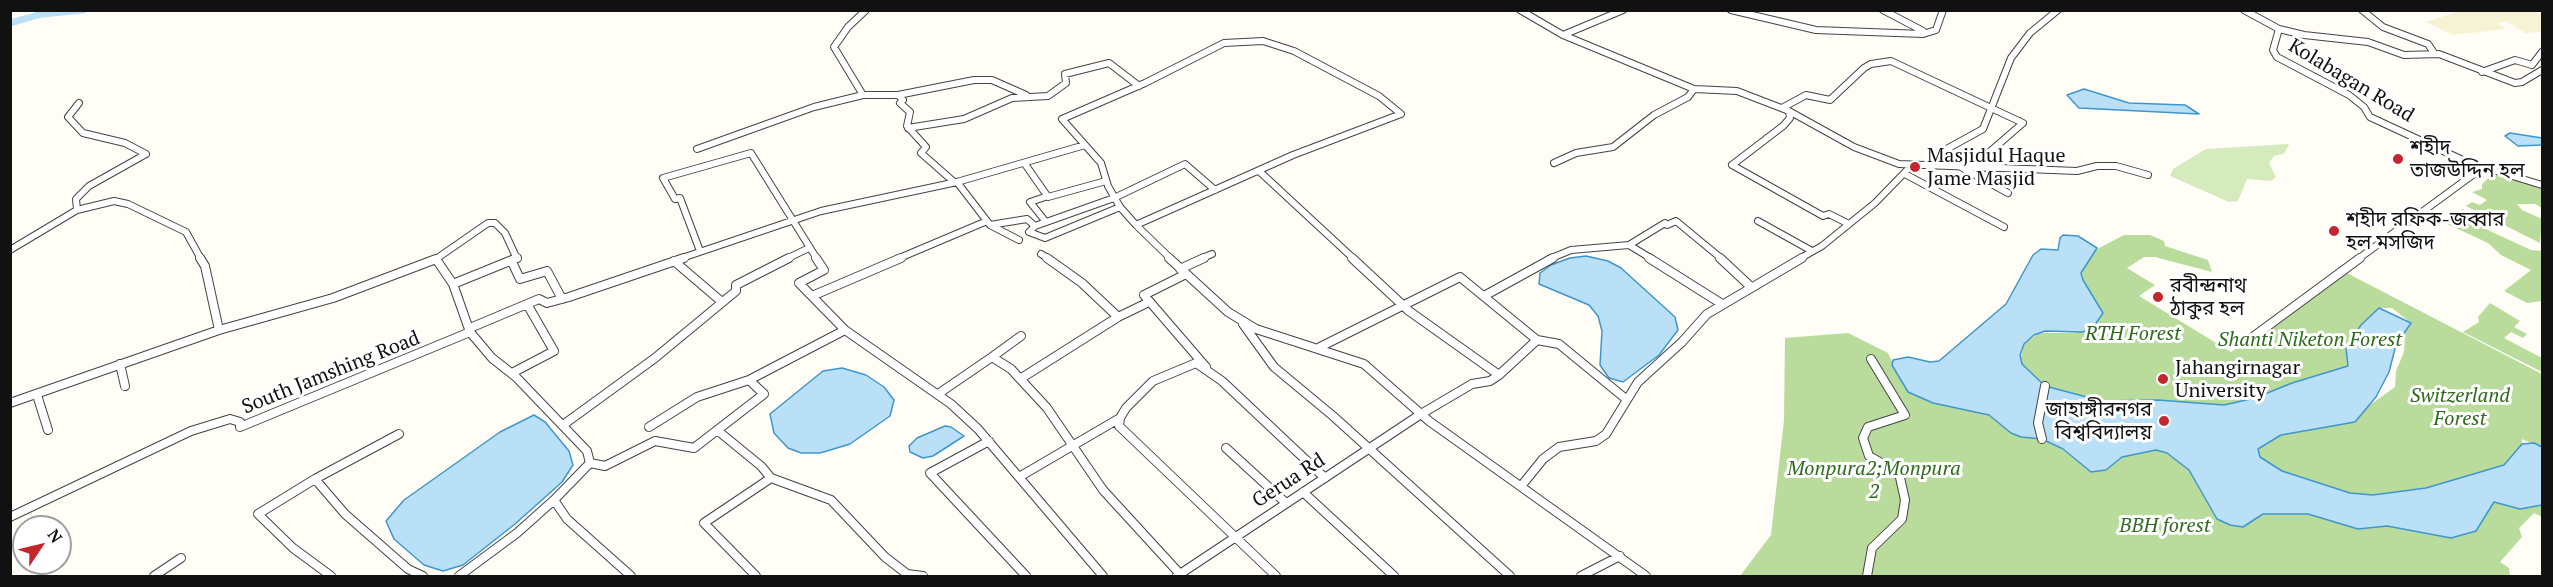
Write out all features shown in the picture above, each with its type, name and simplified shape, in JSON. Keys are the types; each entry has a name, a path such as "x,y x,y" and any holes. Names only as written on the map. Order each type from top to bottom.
{"street":[{"path":"863,95 834,47 848,27 866,10"},
{"path":"1520,10 1563,35 1694,89 1737,91 1785,110 1881,159 1912,165 2077,171 2097,166 2116,166 2148,175"},
{"path":"1563,35 1623,10"},
{"path":"1731,10 1816,30 1845,32 1862,30 1906,35 1923,34 1936,30 1943,10"},
{"path":"1883,10 1923,34"},
{"path":"2008,193 1962,167 1943,151 1983,129 2011,58 2030,33 2058,10"},
{"path":"2244,10 2279,28"},
{"path":"2362,10 2383,27 2428,44 2434,53"},
{"name":"Kolabagan Road","path":"2482,168 2427,147 2418,140 2370,117 2364,107 2349,95 2277,57 2273,50 2279,28 2304,35 2368,42 2404,55 2434,53 2494,76 2522,82 2542,70"},
{"path":"1136,225 1361,127 1374,125 1401,114 1379,96 1325,66 1294,51 1263,41 1224,43 1138,86 1062,119 1101,163 1106,181 1120,207 1136,225 1183,271 1242,322 1274,367 1370,449 1510,576"},
{"path":"2482,72 2516,60 2532,65 2542,52"},
{"path":"1785,110 1806,95 1830,100 1864,68 1871,64 1891,62 2023,123 1986,155 1984,168"},
{"path":"909,128 964,118 1012,99 1048,96 1061,89 1066,83 1065,74 1109,63 1138,86"},
{"path":"697,149 814,107 863,95 898,95 974,80 992,80 1029,97"},
{"path":"1554,163 1576,153 1613,147 1654,114 1689,97 1694,89"},
{"path":"898,95 903,100 900,103 910,112 909,128 926,147 921,153 956,182 989,223 1019,240"},
{"path":"76,210 76,199 89,186 139,160 146,154 125,143 83,133 68,117 79,104"},
{"path":"1785,110 1790,118 1783,126 1732,165 1823,216 1829,214 1847,223"},
{"path":"470,330 539,299 547,303 562,299 821,211 956,182 1025,164 1084,145"},
{"path":"700,251 680,198 675,199 663,178 751,153 791,221 824,270 799,283 845,330 938,394 978,429 1103,576"},
{"path":"1025,164 1048,196"},
{"path":"1120,207 1045,238 1029,232 1035,226 1114,198 1185,164 1215,190"},
{"path":"1522,485 1543,459 1558,447 1578,446 1596,441 1606,434 1638,382 1682,342 1707,314 1812,251 1875,203 1912,165"},
{"path":"2246,342 2482,168 2542,185"},
{"path":"1259,171 1403,305 1499,375 1537,340"},
{"path":"1905,174 2004,227"},
{"path":"1046,222 1030,202 1106,181"},
{"path":"10,250 76,210 114,201 128,204 186,232 205,266 219,330"},
{"path":"812,296 989,223 1028,219 1035,226"},
{"path":"1758,220 1812,251"},
{"path":"1484,296 1539,264 1571,250 1629,245 1665,224 1676,221 1697,236 1751,287"},
{"path":"10,403 219,330 333,298 436,259 492,223 505,233 518,259 453,284"},
{"path":"1629,245 1722,304"},
{"path":"563,426 655,358 736,291 736,285 809,248"},
{"path":"1041,254 1082,283 1118,317"},
{"path":"1212,254 1144,296 1207,368 1325,478"},
{"path":"436,259 453,284 470,330 492,358 512,374 563,426 586,451 591,463 596,466 605,466 655,441 694,447 764,394 749,380"},
{"path":"674,261 722,302"},
{"path":"512,262 520,279 547,272 562,299"},
{"path":"1320,347 1460,277 1537,340 1559,344 1626,399"},
{"path":"1020,379 1118,317 1149,302"},
{"path":"512,374 554,351 526,304"},
{"path":"1242,322 1256,329 1320,347 1364,364 1421,414 1646,576"},
{"name":"South Jamshing Road","path":"10,517 191,430 230,419 240,422 240,427 427,352 470,330"},
{"path":"649,427 697,397 749,380 845,330"},
{"path":"938,394 1022,336"},
{"path":"992,357 1011,369 1047,408 1103,490 1184,574"},
{"path":"1867,576 1872,548 1902,519 1905,500 1899,472 1869,456 1863,438 1868,427 1905,416 1871,359"},
{"path":"1207,368 1196,363 1153,381 1125,408 1119,426 1236,536 1273,575"},
{"path":"120,364 125,386"},
{"name":"Gerua Rd","path":"1184,574 1236,536 1421,414 1473,384 1490,381 1499,375"},
{"path":"2042,439 2038,423 2045,386"},
{"path":"37,395 48,430"},
{"path":"1019,477 1120,418"},
{"path":"717,430 761,465 771,478 831,500 885,557 907,574 923,576"},
{"path":"332,576 293,548 258,514 315,479 399,434"},
{"path":"989,441 930,473 1026,576"},
{"path":"1226,448 1286,503"},
{"path":"459,576 517,533 591,463"},
{"path":"756,576 705,523 771,478"},
{"path":"315,479 345,514 408,569 423,576"},
{"path":"1303,492 1394,576"},
{"path":"554,500 567,519 631,576"},
{"path":"1581,576 1620,556"},
{"path":"154,576 181,558"}],"shaded area":[{"path":"2459,11 2533,11 2542,15 2542,32 2525,33 2506,21 2497,23 2506,29 2453,35 2426,22"}],"green space":[{"path":"2289,144 2284,154 2274,156 2269,163 2276,177 2271,181 2247,179 2238,201 2229,202 2170,176 2173,169 2206,149"},
{"path":"2493,174 2524,178 2542,189 2542,208 2535,204 2517,204 2522,210 2542,219 2540,243 2466,206 2472,202 2480,205 2487,200 2472,192 2482,189 2482,184"},
{"path":"2462,209 2483,219 2477,225 2531,250 2542,251 2542,301 2527,303 2504,291 2531,270 2501,255 2488,243 2445,223"},
{"path":"2124,235 2150,235 2164,241 2165,246 2208,260 2212,272 2155,257 2144,257 2127,268 2155,285 2139,296 2231,352 2341,270 2542,374 2542,448 2522,439 2522,444 2504,465 2426,488 2373,495 2350,493 2282,471 2260,457 2257,449 2281,435 2355,422 2363,410 2395,387 2396,371 2404,352 2405,332 2411,323 2392,308 2379,308 2348,366 2292,383 2255,398 2224,405 2158,400 2102,401 2045,386 2024,368 2020,360 2024,344 2039,333 2075,333 2089,291 2083,280 2082,271 2097,249"},
{"path":"2490,303 2520,321 2514,327 2527,334 2523,338 2511,332 2504,338 2542,358 2542,372 2463,332 2479,322 2478,317"},
{"name":"Monpura2;Monpura 2","path":"1848,333 1888,353 1904,387 1933,403 1989,415 2042,439 2063,450 2091,472 2106,470 2122,457 2156,450 2167,453 2189,470 2217,519 2263,514 2308,514 2358,529 2387,526 2451,538 2494,502 2520,509 2542,505 2542,517 2534,513 2519,528 2522,537 2500,562 2509,568 2510,576 1740,576 1771,535 1784,420 1785,338"}],"water":[{"path":"2084,89 2129,103 2185,105 2199,114 2079,108 2067,95"},
{"path":"2510,133 2542,138 2542,145 2518,146 2505,136"},
{"path":"2063,235 2078,236 2097,248 2081,273 2103,313 2092,329 2082,332 2045,331 2034,335 2024,344 2020,355 2022,364 2045,386 2102,401 2158,400 2224,405 2255,398 2292,383 2348,366 2346,348 2361,325 2379,308 2411,323 2396,345 2389,372 2376,397 2355,422 2281,435 2258,449 2260,457 2282,471 2350,493 2373,495 2426,488 2504,465 2522,444 2534,443 2542,447 2542,505 2520,509 2494,502 2476,531 2451,538 2387,526 2358,529 2308,514 2263,514 2243,527 2230,525 2217,519 2189,470 2167,453 2156,450 2122,457 2106,470 2091,472 2063,449 2042,439 2021,437 2011,433 1989,415 1933,403 1908,392 1892,365 1893,360 1908,357 1930,362 1939,361 2006,304 2033,255 2041,249 2058,250 2060,238"},
{"path":"1586,256 1608,261 1621,268 1675,317 1678,330 1659,355 1623,382 1609,378 1600,365 1602,331 1598,316 1589,305 1539,284 1540,273 1551,265 1570,258"},
{"path":"842,368 866,375 884,387 894,400 890,416 850,444 820,453 801,453 788,448 774,433 770,414 823,371"},
{"path":"534,415 545,422 569,451 573,465 562,482 515,524 463,565 443,571 424,565 394,539 386,521 404,500 500,432"},
{"path":"945,426 951,427 964,436 933,456 923,458 910,452 909,446 917,438"}],"waterway":[{"path":"38,10 42,14"},
{"path":"42,14 83,10"},
{"path":"10,23 42,14"}],"place":[{"name":"শহীদ তাজউদ্দিন হল","path":"2398,159"},
{"name":"Masjidul Haque Jame Masjid","path":"1915,167"},
{"name":"শহীদ রফিক-জব্বার হল মসজিদ","path":"2334,231"},
{"name":"রবীন্দ্রনাথ ঠাকুর হল","path":"2158,297"},
{"name":"Jahangirnagar University","path":"2163,379"},
{"name":"জাহাঙ্গীরনগর বিশ্ববিদ্যালয়","path":"2164,421"}],"park label":[{"name":"RTH Forest","path":"2133,334"},
{"name":"Shanti Niketon Forest","path":"2310,340"},
{"name":"Switzerland Forest","path":"2460,408"},
{"name":"BBH forest","path":"2165,526"}]}
